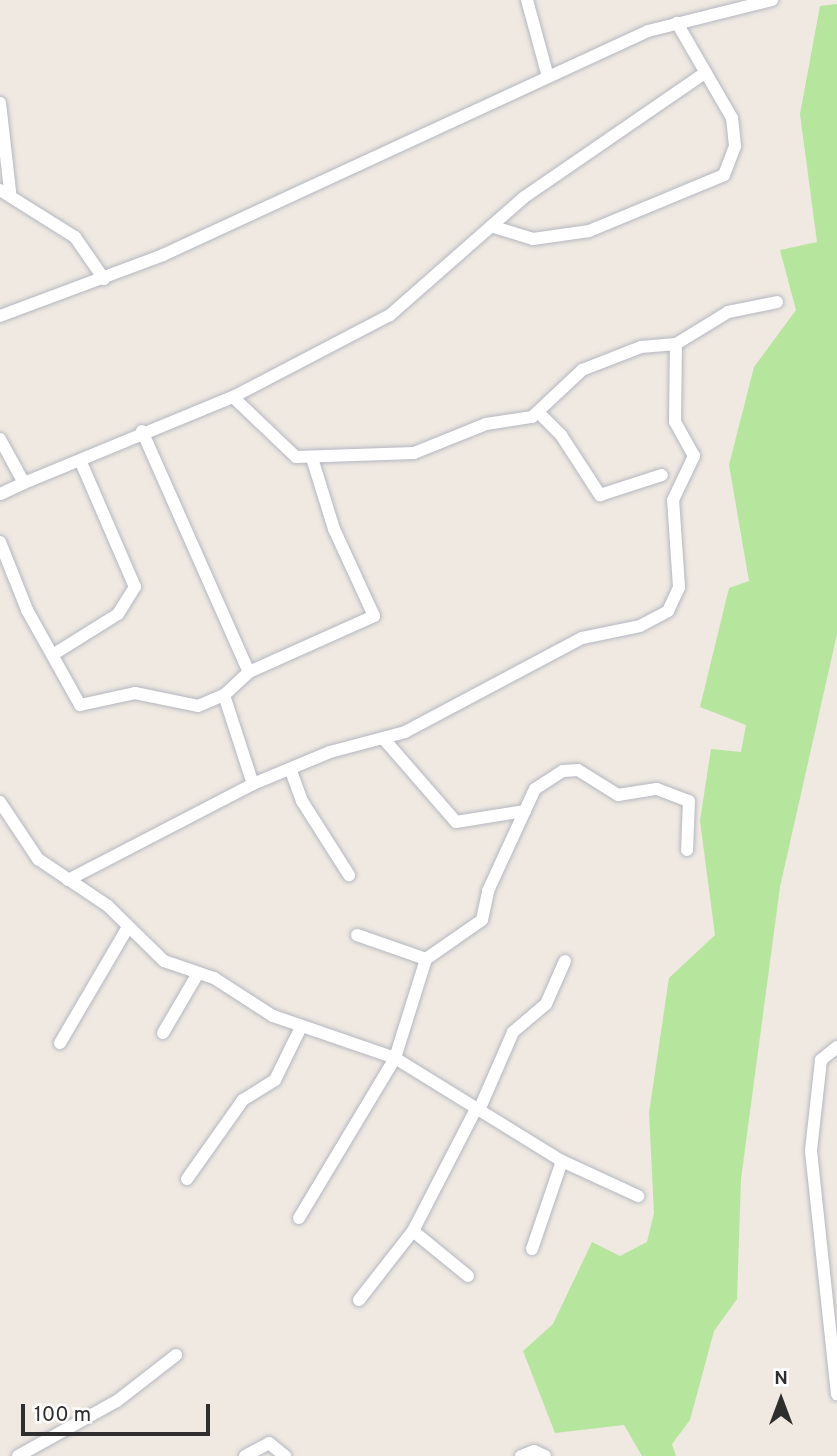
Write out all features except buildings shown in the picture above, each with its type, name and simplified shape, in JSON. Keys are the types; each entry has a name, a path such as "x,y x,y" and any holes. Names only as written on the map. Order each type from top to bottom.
{"street":[{"path":"527,0 547,73"},
{"path":"0,316 104,279 547,73 677,23 772,0"},
{"path":"494,227 533,239 589,231 724,176 735,146 732,118 677,23"},
{"path":"0,494 142,431 233,397 415,299 494,227 605,137 705,73"},
{"path":"0,103 5,191 75,237 104,279"},
{"path":"233,397 296,457 313,461 414,453 486,424 516,422 537,412 582,370 641,347 676,344 728,312 777,302"},
{"path":"68,880 253,784 383,738 582,638 640,626 668,611 679,587 673,500 694,456 675,422 676,344"},
{"path":"537,412 568,443 600,495 662,475"},
{"path":"142,431 249,672"},
{"path":"0,439 24,483"},
{"path":"54,654 118,614 135,587 80,460"},
{"path":"0,542 80,705 135,692 198,706 224,695 249,672 374,616 334,529 313,461"},
{"path":"224,695 253,784"},
{"path":"383,738 456,822 524,811"},
{"path":"291,771 302,801 349,875"},
{"path":"299,1218 395,1058 426,959 482,920 535,789 563,771 593,774 628,797 657,789 689,801 687,850"},
{"path":"0,802 20,839 68,880 108,906 127,929 164,961 302,1027 395,1058 562,1161 638,1196"},
{"path":"60,1044 127,929"},
{"path":"357,935 426,959"},
{"path":"359,1300 413,1231 478,1110 513,1032 546,1004 565,961"},
{"path":"163,1032 197,975"},
{"path":"187,1179 243,1100 275,1080 302,1027"},
{"path":"836,1387 811,1151 821,1060 837,1047"},
{"path":"532,1249 562,1161"},
{"path":"413,1231 468,1276"},
{"path":"18,1456 117,1402 176,1355"},
{"path":"245,1456 269,1443 285,1456"},
{"path":"521,1456 534,1451 545,1456"}],"green space":[{"path":"837,4 837,634 780,887 741,1179 737,1299 714,1331 690,1420 672,1444 676,1456 642,1456 624,1425 555,1433 523,1351 553,1324 592,1242 620,1256 647,1242 654,1213 649,1113 669,978 715,935 700,821 711,749 741,752 746,725 700,707 729,588 749,581 729,465 754,367 796,310 780,250 817,242 800,114 820,6"}]}
